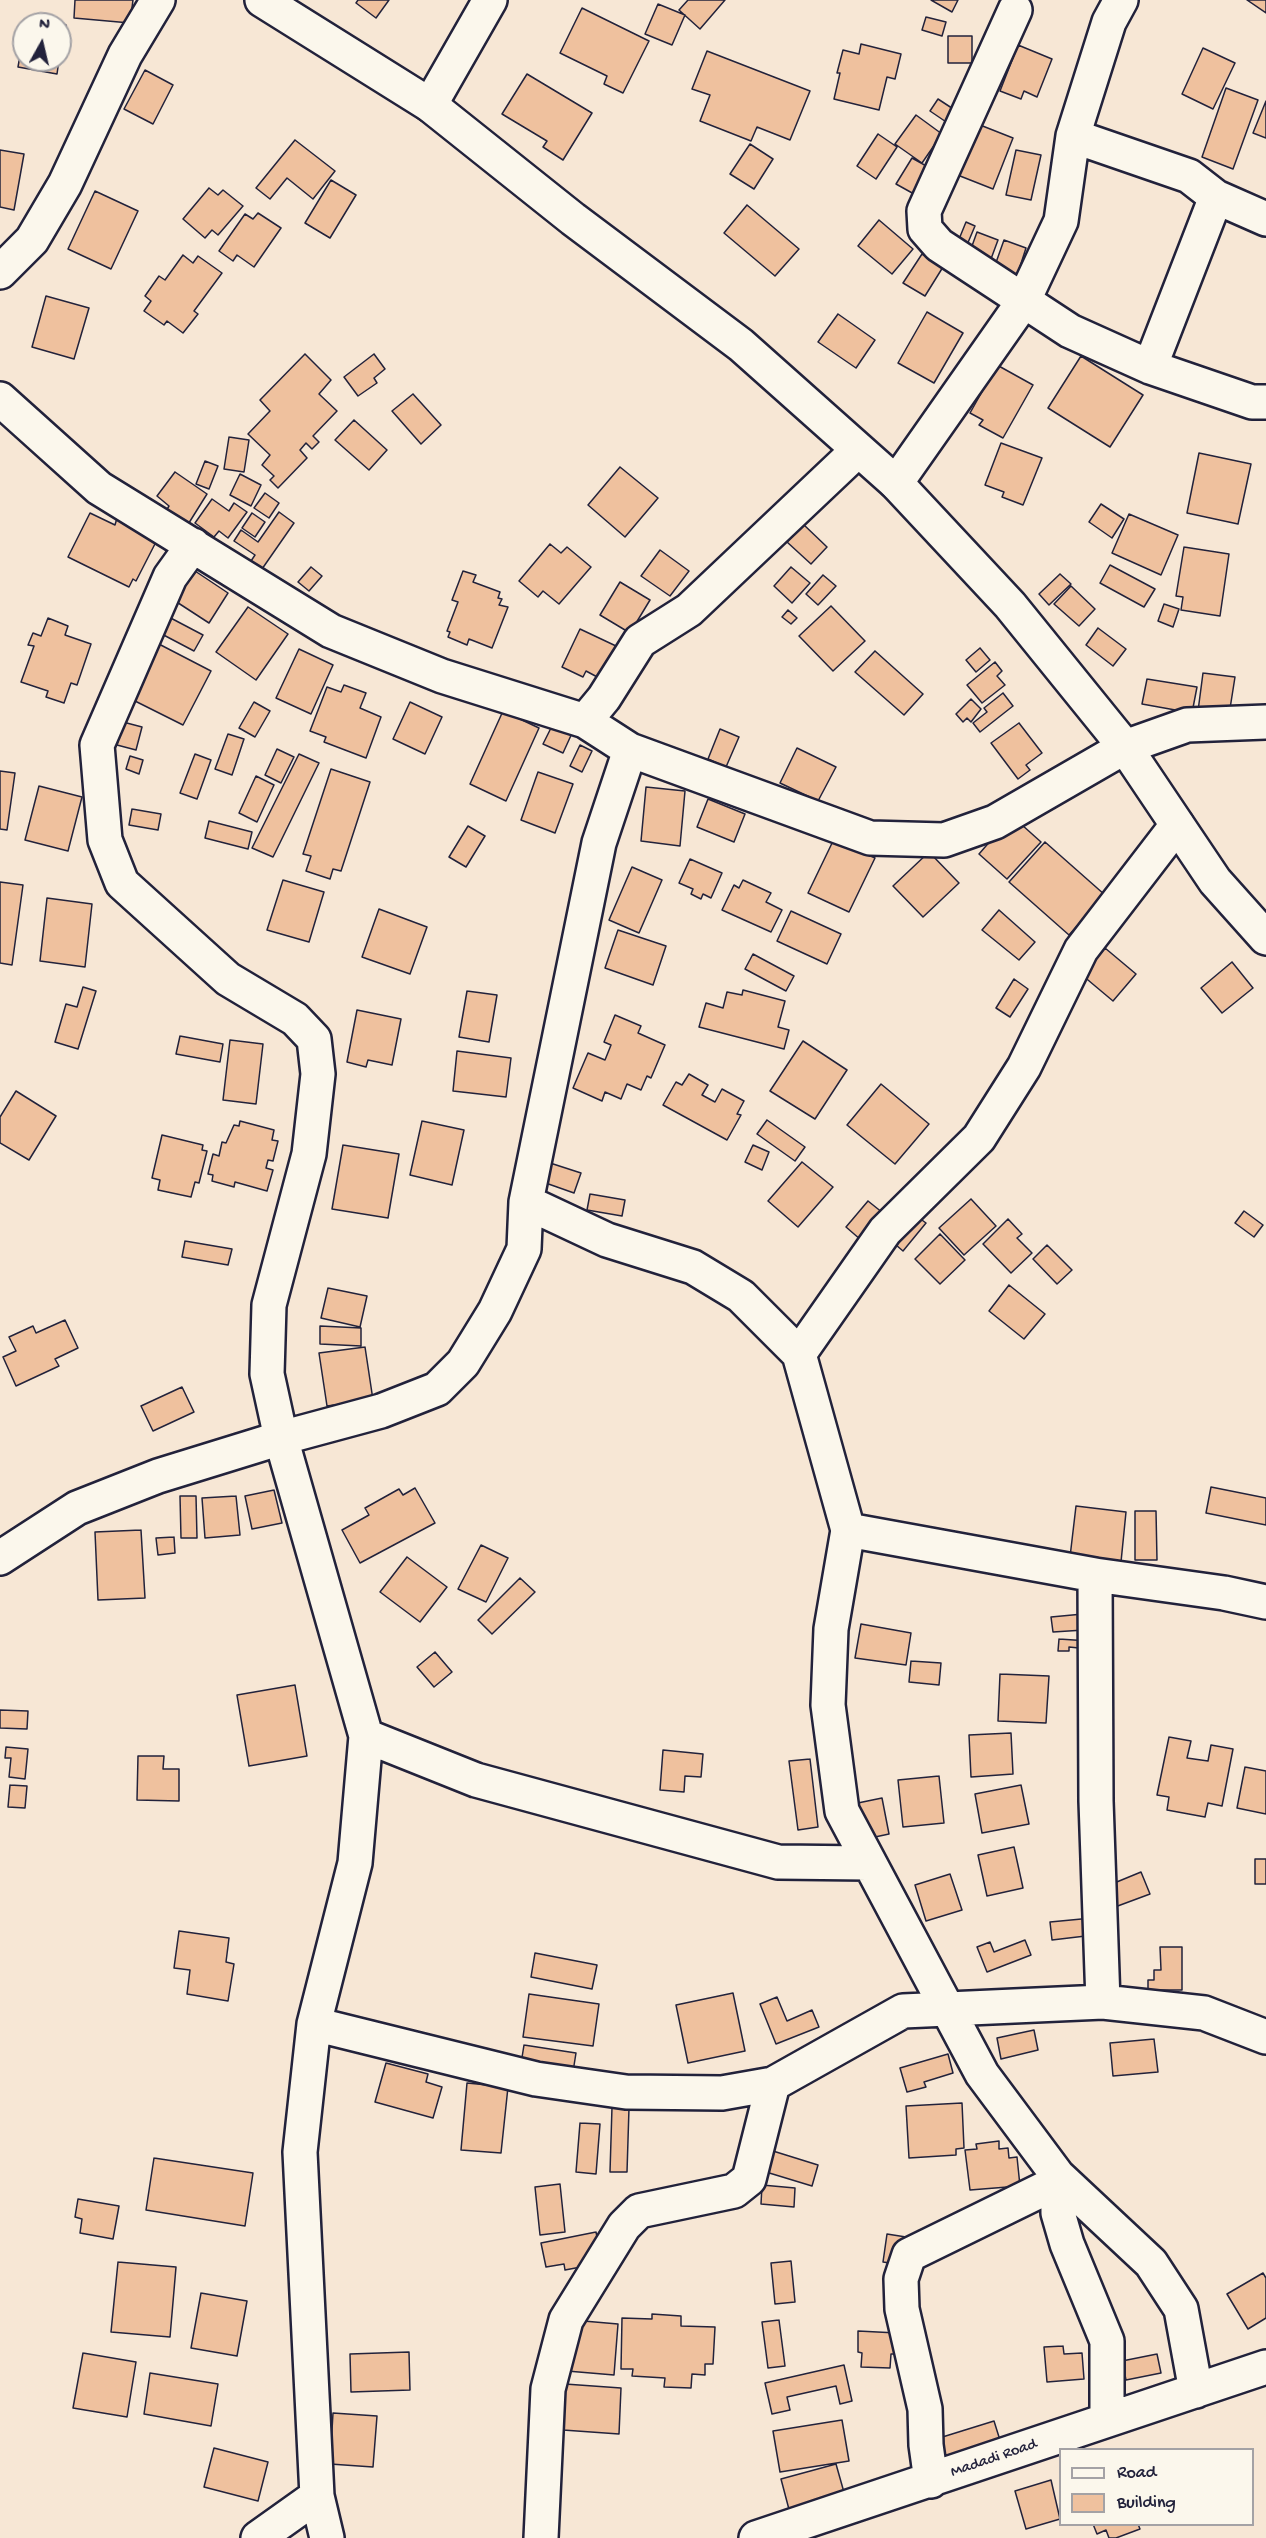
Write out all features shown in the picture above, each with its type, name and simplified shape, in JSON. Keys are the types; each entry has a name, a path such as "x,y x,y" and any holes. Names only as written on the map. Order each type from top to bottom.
{"street":[{"path":"0,272 32,240 65,184 125,55 158,0"},
{"path":"262,0 430,105 573,219 741,345 896,483 1010,605 1125,747 1215,881 1266,938"},
{"path":"430,105 490,0"},
{"path":"896,483 1023,302 1061,221 1074,136 1109,22 1120,0"},
{"path":"1015,10 924,211 925,229 939,245 1070,331 1150,367 1252,402 1266,402"},
{"path":"1074,136 1189,176 1216,198 1266,219"},
{"path":"1150,367 1216,198"},
{"path":"0,399 99,488 331,631 442,676 585,721 630,750 870,838 944,840 994,822 1125,747 1187,725 1266,722"},
{"path":"585,721 604,698 640,641 689,610 858,450"},
{"path":"193,545 170,577 98,744 105,840 122,883 228,979 294,1019 314,1039 318,1074 309,1154 268,1305 267,1374 281,1438 366,1736 355,1863 314,2024 300,2152 317,2496 334,2535"},
{"path":"0,1558 77,1508 158,1476 281,1438 381,1411 437,1389 463,1363 495,1311 524,1249 526,1202 599,843 630,750"},
{"path":"799,1354 885,1231 979,1138 1024,1067 1081,950 1177,825"},
{"path":"526,1202 607,1240 693,1267 741,1296 799,1354 848,1530 831,1629 828,1705 842,1811 867,1863 982,2074 1058,2179 1151,2263 1163,2281 1180,2309 1196,2391"},
{"path":"848,1530 1095,1575 1224,1593 1266,1602"},
{"path":"1095,1575 1096,1801 1103,2002"},
{"path":"366,1736 476,1780 778,1862 867,1863"},
{"path":"903,2011 925,1967"},
{"path":"314,2024 537,2079 626,2092 722,2093 773,2084 903,2011 946,2007 1103,2002 1204,2013 1266,2037"},
{"path":"541,2538 548,2389 566,2320 624,2226 639,2211 734,2191 750,2179 773,2084"},
{"path":"1058,2179 1058,2213 1067,2244 1107,2341 1107,2420"},
{"path":"931,2481 926,2445 925,2409 902,2309 901,2279 909,2255 1058,2179"},
{"name":"Madadi Road","path":"756,2538 1266,2367"},
{"path":"258,2538 317,2496"}],"building":[{"path":"75,0 133,0 130,23 74,18"},
{"path":"358,0 389,0 376,18 356,3"},
{"path":"688,0 725,0 700,29 679,10"},
{"path":"931,0 958,0 952,12"},
{"path":"1247,0 1266,0 1266,13"},
{"path":"658,4 685,15 672,45 645,34"},
{"path":"582,8 649,41 623,93 604,84 607,76 560,53"},
{"path":"926,17 946,22 942,36 922,30"},
{"path":"948,36 972,36 972,63 948,63"},
{"path":"861,44 901,54 895,79 887,77 879,110 834,99 843,50 859,54"},
{"path":"1018,45 1052,59 1037,97 1024,91 1021,99 1000,91"},
{"path":"1203,48 1235,63 1213,109 1182,94"},
{"path":"707,51 810,91 790,140 757,127 751,141 700,121 710,95 692,89"},
{"path":"145,70 173,85 153,124 124,109"},
{"path":"527,74 592,113 563,160 543,147 547,141 502,114"},
{"path":"1226,88 1258,100 1233,169 1202,157"},
{"path":"938,99 964,116 955,128 930,111"},
{"path":"1266,101 1266,138 1253,133"},
{"path":"916,115 942,134 922,163 895,144"},
{"path":"975,123 1013,138 993,189 955,174"},
{"path":"878,134 897,147 876,179 857,166"},
{"path":"295,140 335,171 313,199 287,178 270,199 256,188"},
{"path":"750,144 773,159 754,189 730,174"},
{"path":"0,150 24,154 14,210 0,207"},
{"path":"1016,150 1041,155 1031,200 1006,195"},
{"path":"912,158 930,168 914,194 896,184"},
{"path":"331,180 356,195 330,238 305,223"},
{"path":"209,188 218,195 223,190 243,206 218,235 212,230 205,238 183,219"},
{"path":"95,191 138,211 111,269 68,249"},
{"path":"747,205 799,249 775,276 724,233"},
{"path":"258,213 281,228 254,267 237,255 233,261 219,251 245,214 253,219"},
{"path":"879,220 913,249 892,274 858,246"},
{"path":"966,222 975,226 964,252 955,249"},
{"path":"977,232 998,240 988,267 967,260"},
{"path":"1004,240 1026,248 1016,279 993,271"},
{"path":"922,254 943,267 925,296 903,283"},
{"path":"183,255 193,263 198,256 222,273 194,311 198,314 183,333 167,321 164,325 144,311 151,301 145,296 159,276 165,280"},
{"path":"46,296 89,308 74,359 32,347"},
{"path":"927,312 963,333 934,383 898,363"},
{"path":"838,314 875,340 856,368 818,342"},
{"path":"305,354 331,380 319,394 337,411 313,436 319,442 312,449 306,443 300,450 307,458 278,488 270,480 274,476 262,465 270,455 248,434 270,411 260,400"},
{"path":"374,354 385,369 374,378 377,383 358,396 344,377"},
{"path":"1081,356 1143,395 1110,447 1048,408"},
{"path":"997,365 1033,385 1003,438 979,425 983,420 970,413"},
{"path":"413,394 441,425 421,444 392,411"},
{"path":"354,420 387,450 369,470 335,440"},
{"path":"229,437 249,440 244,472 224,469"},
{"path":"1001,443 1042,458 1023,505 1002,497 1004,492 985,485"},
{"path":"1199,453 1251,464 1238,524 1187,513"},
{"path":"205,461 218,466 209,489 196,484"},
{"path":"620,467 658,498 625,537 588,505"},
{"path":"175,472 207,494 187,526 166,511 169,506 157,496"},
{"path":"240,474 261,485 251,506 230,495"},
{"path":"265,493 279,503 269,518 254,508"},
{"path":"212,499 229,511 234,503 247,512 228,538 219,531 214,537 195,523"},
{"path":"1101,504 1124,519 1112,538 1089,522"},
{"path":"279,512 294,523 262,569 251,561 255,555 234,541 241,530 258,542"},
{"path":"90,513 115,525 117,518 158,538 136,581 133,579 129,587 68,557"},
{"path":"252,513 265,522 255,537 242,528"},
{"path":"1129,514 1178,535 1161,575 1112,553"},
{"path":"803,524 827,547 811,564 787,542"},
{"path":"550,544 561,553 567,547 591,567 559,604 543,591 538,597 519,581"},
{"path":"1184,547 1229,554 1220,616 1181,610 1183,597 1176,596"},
{"path":"660,550 689,571 670,596 641,576"},
{"path":"1110,565 1155,589 1144,607 1100,583"},
{"path":"189,567 228,593 209,623 169,597"},
{"path":"311,567 322,576 309,591 298,582"},
{"path":"791,567 810,583 792,603 774,586"},
{"path":"463,571 476,575 473,582 500,592 498,598 502,599 499,605 508,607 492,648 469,639 467,645 448,637 450,632 447,631 458,602 452,600"},
{"path":"1060,574 1071,584 1049,605 1039,594"},
{"path":"823,575 836,586 818,605 806,594"},
{"path":"620,582 650,600 630,633 600,615"},
{"path":"1071,586 1095,609 1079,626 1054,604"},
{"path":"1164,604 1179,609 1173,627 1158,621"},
{"path":"831,606 865,641 833,671 799,636"},
{"path":"248,607 288,634 256,680 216,652"},
{"path":"788,610 797,618 791,624 782,617"},
{"path":"165,615 203,635 194,651 156,631"},
{"path":"48,618 68,626 65,635 91,644 77,685 71,683 64,703 46,697 48,691 21,682 34,646 28,645 33,633 41,636"},
{"path":"1098,628 1126,649 1113,666 1086,645"},
{"path":"580,629 616,646 601,679 586,671 583,677 562,667"},
{"path":"155,642 211,671 183,725 127,697"},
{"path":"980,648 990,660 976,672 966,660"},
{"path":"299,649 333,665 311,714 276,698"},
{"path":"875,651 923,694 904,715 855,672"},
{"path":"995,662 1002,671 997,676 1005,685 982,703 967,685"},
{"path":"1203,673 1235,677 1229,715 1198,711"},
{"path":"1147,679 1197,687 1192,713 1142,704"},
{"path":"344,685 366,693 360,708 381,717 366,758 324,742 326,737 310,731 327,687 341,692"},
{"path":"1003,693 1013,706 980,732 973,723 987,712 984,708"},
{"path":"971,699 981,709 971,722 967,718 963,722 956,714"},
{"path":"254,702 270,711 255,737 239,728"},
{"path":"410,702 442,717 425,754 393,739"},
{"path":"503,711 539,728 506,801 470,784"},
{"path":"123,722 142,727 136,750 117,745"},
{"path":"554,722 573,731 563,753 543,744"},
{"path":"1019,723 1042,753 1026,765 1030,770 1018,779 991,743"},
{"path":"720,729 739,737 726,767 708,759"},
{"path":"228,734 244,739 232,775 215,769"},
{"path":"580,745 592,751 582,772 570,766"},
{"path":"797,748 836,767 818,801 780,783"},
{"path":"277,749 294,757 281,783 265,775"},
{"path":"195,754 211,760 197,799 180,793"},
{"path":"299,754 319,763 273,857 252,848"},
{"path":"130,756 143,760 139,774 126,769"},
{"path":"331,769 370,782 341,871 333,869 330,879 306,871 311,856 303,854"},
{"path":"0,771 15,773 7,830 0,829"},
{"path":"538,772 573,784 555,833 521,820"},
{"path":"256,776 274,785 257,822 239,813"},
{"path":"39,786 82,797 68,851 25,840"},
{"path":"646,787 685,791 680,846 641,841"},
{"path":"708,799 745,814 734,842 697,827"},
{"path":"132,809 161,814 158,830 129,825"},
{"path":"1012,816 1041,842 1007,879 979,854"},
{"path":"209,821 252,832 248,849 205,838"},
{"path":"468,826 485,836 466,867 449,857"},
{"path":"834,839 875,858 849,912 808,893"},
{"path":"1045,842 1105,895 1069,935 1009,882"},
{"path":"929,852 959,883 923,917 893,886"},
{"path":"690,859 722,873 711,898 703,894 701,899 691,894 693,889 679,883"},
{"path":"632,867 662,880 639,933 609,920"},
{"path":"283,880 324,892 309,942 267,930"},
{"path":"743,880 771,893 766,902 782,910 771,932 722,910 734,885 739,888"},
{"path":"0,882 23,885 12,965 0,963"},
{"path":"47,898 92,904 85,967 40,961"},
{"path":"379,909 427,927 410,974 362,957"},
{"path":"999,910 1035,942 1019,960 982,930"},
{"path":"791,911 841,934 827,964 777,941"},
{"path":"618,930 666,946 653,985 605,968"},
{"path":"1105,948 1136,974 1113,1001 1082,975"},
{"path":"753,954 794,976 786,991 745,969"},
{"path":"1232,962 1253,988 1222,1013 1201,988"},
{"path":"1014,979 1028,989 1010,1017 996,1008"},
{"path":"83,987 96,991 78,1049 55,1042 66,1004 77,1007"},
{"path":"743,990 785,1001 778,1027 789,1030 784,1049 699,1027 706,1003 723,1008 727,992 742,995"},
{"path":"467,991 497,995 489,1042 459,1037"},
{"path":"357,1010 401,1019 392,1065 368,1060 366,1067 347,1062"},
{"path":"615,1015 641,1026 638,1033 665,1045 651,1078 647,1076 641,1090 627,1084 621,1099 605,1092 602,1101 573,1088 588,1053 605,1060 611,1045 604,1042"},
{"path":"180,1036 223,1044 220,1062 176,1054"},
{"path":"230,1040 263,1044 256,1104 223,1100"},
{"path":"803,1041 847,1070 815,1119 770,1091"},
{"path":"457,1051 511,1058 506,1097 453,1091"},
{"path":"689,1074 708,1085 702,1095 715,1102 722,1089 744,1101 737,1114 741,1115 727,1140 663,1105 676,1082 682,1085"},
{"path":"881,1084 929,1124 895,1164 847,1125"},
{"path":"16,1091 56,1116 29,1160 0,1143 0,1117"},
{"path":"767,1120 805,1147 795,1161 757,1134"},
{"path":"240,1121 274,1130 272,1140 278,1141 273,1161 268,1160 266,1168 273,1170 267,1191 235,1182 234,1187 212,1181 213,1175 208,1174 213,1154 219,1156 222,1142 226,1143 234,1125 239,1126"},
{"path":"422,1121 464,1130 452,1185 410,1175"},
{"path":"162,1135 203,1145 202,1150 207,1151 199,1183 195,1182 191,1197 158,1190 160,1180 152,1178"},
{"path":"343,1145 399,1154 388,1218 332,1209"},
{"path":"753,1145 769,1152 762,1170 745,1162"},
{"path":"547,1162 581,1173 574,1193 540,1181"},
{"path":"802,1162 833,1187 798,1227 768,1201"},
{"path":"590,1194 625,1200 622,1216 587,1210"},
{"path":"971,1199 996,1226 964,1255 939,1228"},
{"path":"868,1201 883,1213 861,1240 846,1227"},
{"path":"1244,1211 1263,1225 1254,1237 1235,1223"},
{"path":"911,1212 926,1223 903,1251 889,1239"},
{"path":"1008,1219 1022,1234 1017,1238 1032,1253 1011,1273 983,1244"},
{"path":"940,1234 965,1260 940,1284 915,1259"},
{"path":"185,1241 232,1249 228,1265 182,1257"},
{"path":"1047,1245 1072,1270 1057,1284 1033,1259"},
{"path":"1009,1285 1045,1314 1024,1339 989,1311"},
{"path":"328,1288 367,1296 360,1327 321,1318"},
{"path":"65,1320 78,1348 55,1359 59,1366 16,1386 3,1357 16,1351 9,1337 33,1326 36,1333"},
{"path":"320,1326 361,1328 361,1346 320,1344"},
{"path":"365,1347 373,1400 327,1406 319,1353"},
{"path":"182,1387 194,1412 153,1431 141,1406"},
{"path":"1211,1487 1266,1498 1266,1525 1206,1513"},
{"path":"415,1488 435,1523 360,1563 342,1530 369,1515 365,1508 399,1489 403,1495"},
{"path":"274,1490 282,1523 252,1529 245,1496"},
{"path":"180,1496 196,1496 197,1538 181,1538"},
{"path":"236,1496 240,1535 205,1538 202,1498"},
{"path":"1076,1506 1126,1512 1121,1562 1070,1557"},
{"path":"1135,1511 1156,1511 1157,1560 1135,1560"},
{"path":"141,1530 145,1598 98,1600 95,1532"},
{"path":"174,1537 175,1553 158,1555 156,1538"},
{"path":"481,1545 508,1558 486,1602 458,1589"},
{"path":"407,1557 447,1587 420,1622 380,1592"},
{"path":"520,1578 535,1592 492,1634 478,1620"},
{"path":"1083,1614 1084,1630 1053,1632 1051,1617"},
{"path":"861,1624 911,1633 906,1665 855,1658"},
{"path":"1059,1639 1089,1641 1089,1649 1069,1647 1069,1651 1058,1651"},
{"path":"435,1652 452,1672 434,1687 417,1667"},
{"path":"911,1661 941,1663 939,1685 909,1682"},
{"path":"1000,1674 1049,1676 1046,1723 998,1721"},
{"path":"295,1685 307,1756 249,1766 237,1695"},
{"path":"0,1710 28,1711 27,1729 0,1728"},
{"path":"1011,1733 1013,1774 971,1777 969,1735"},
{"path":"1169,1737 1191,1741 1187,1758 1208,1761 1211,1745 1233,1749 1222,1806 1208,1803 1205,1817 1167,1810 1169,1797 1157,1795"},
{"path":"6,1747 28,1749 25,1779 9,1777 11,1758 5,1758"},
{"path":"663,1750 703,1754 701,1777 685,1776 684,1792 660,1790"},
{"path":"138,1756 164,1756 163,1769 179,1769 179,1801 137,1800"},
{"path":"810,1759 818,1827 798,1830 789,1761"},
{"path":"1245,1767 1266,1771 1266,1814 1237,1808"},
{"path":"939,1776 944,1823 903,1827 898,1780"},
{"path":"10,1785 27,1786 25,1808 8,1807"},
{"path":"1021,1785 1029,1824 982,1833 975,1794"},
{"path":"882,1798 889,1834 861,1840 853,1804"},
{"path":"1014,1847 1023,1888 987,1896 978,1855"},
{"path":"1255,1859 1266,1859 1266,1884 1255,1884"},
{"path":"1141,1872 1150,1894 1115,1907 1107,1886"},
{"path":"950,1874 962,1910 926,1921 915,1885"},
{"path":"1092,1918 1094,1935 1052,1940 1050,1922"},
{"path":"179,1931 229,1938 226,1962 234,1964 228,2001 187,1994 190,1970 174,1968"},
{"path":"1025,1940 1031,1955 987,1972 977,1947 990,1942 994,1952"},
{"path":"1160,1947 1182,1947 1182,1990 1148,1990 1148,1980 1154,1980 1154,1970 1161,1970"},
{"path":"535,1953 597,1965 592,1989 531,1977"},
{"path":"733,1993 745,2051 688,2063 676,2005"},
{"path":"529,1994 599,2004 593,2046 523,2037"},
{"path":"777,1997 787,2021 812,2010 819,2027 776,2044 760,2004"},
{"path":"1034,2030 1038,2050 1001,2059 997,2038"},
{"path":"1154,2039 1158,2072 1113,2076 1110,2043"},
{"path":"524,2045 576,2053 572,2078 520,2070"},
{"path":"948,2054 953,2073 924,2082 926,2087 907,2092 900,2068"},
{"path":"386,2063 428,2074 426,2082 442,2087 433,2118 375,2102"},
{"path":"467,2083 508,2087 501,2153 461,2150"},
{"path":"962,2103 964,2148 956,2149 956,2155 909,2158 906,2106"},
{"path":"612,2107 629,2108 627,2172 610,2172"},
{"path":"580,2123 600,2124 596,2174 576,2172"},
{"path":"999,2141 999,2149 1008,2148 1009,2158 1017,2157 1020,2186 970,2190 965,2150 977,2149 976,2144"},
{"path":"773,2151 818,2165 812,2186 766,2172"},
{"path":"154,2158 253,2173 245,2226 146,2210"},
{"path":"560,2184 565,2232 540,2235 535,2187"},
{"path":"762,2185 795,2188 794,2207 761,2204"},
{"path":"78,2199 119,2206 113,2239 80,2233 82,2219 75,2217"},
{"path":"596,2232 601,2256 586,2266 565,2270 564,2264 546,2267 541,2243"},
{"path":"887,2234 906,2237 903,2265 883,2262"},
{"path":"791,2261 795,2302 775,2304 771,2263"},
{"path":"118,2262 176,2267 170,2337 111,2332"},
{"path":"1263,2273 1266,2278 1266,2318 1248,2329 1227,2294"},
{"path":"201,2293 247,2301 237,2356 191,2348"},
{"path":"652,2314 681,2316 681,2326 715,2327 713,2364 705,2364 705,2375 692,2374 691,2388 664,2387 665,2378 632,2376 633,2369 621,2369 622,2318 652,2319"},
{"path":"572,2320 618,2324 614,2375 567,2371"},
{"path":"779,2320 785,2366 768,2368 762,2322"},
{"path":"858,2331 897,2333 896,2354 891,2354 890,2368 861,2367 862,2353 858,2352"},
{"path":"1063,2346 1064,2354 1082,2353 1084,2379 1047,2382 1044,2347"},
{"path":"409,2352 410,2390 351,2392 350,2354"},
{"path":"83,2353 136,2362 127,2417 73,2408"},
{"path":"1157,2354 1161,2373 1126,2380 1122,2361"},
{"path":"844,2365 852,2401 840,2404 836,2386 787,2397 790,2410 772,2414 765,2383"},
{"path":"150,2373 218,2384 211,2426 144,2414"},
{"path":"565,2384 621,2388 619,2434 563,2430"},
{"path":"333,2413 377,2416 373,2467 330,2464"},
{"path":"842,2420 849,2461 780,2472 773,2431"},
{"path":"994,2421 1004,2453 943,2461 936,2439"},
{"path":"214,2448 268,2462 258,2501 204,2487"},
{"path":"836,2464 847,2503 791,2517 781,2479"},
{"path":"1051,2480 1059,2519 1026,2529 1015,2491"},
{"path":"1094,2526 1139,2526 1140,2529 1116,2538 1109,2538 1106,2530 1097,2534"}]}
